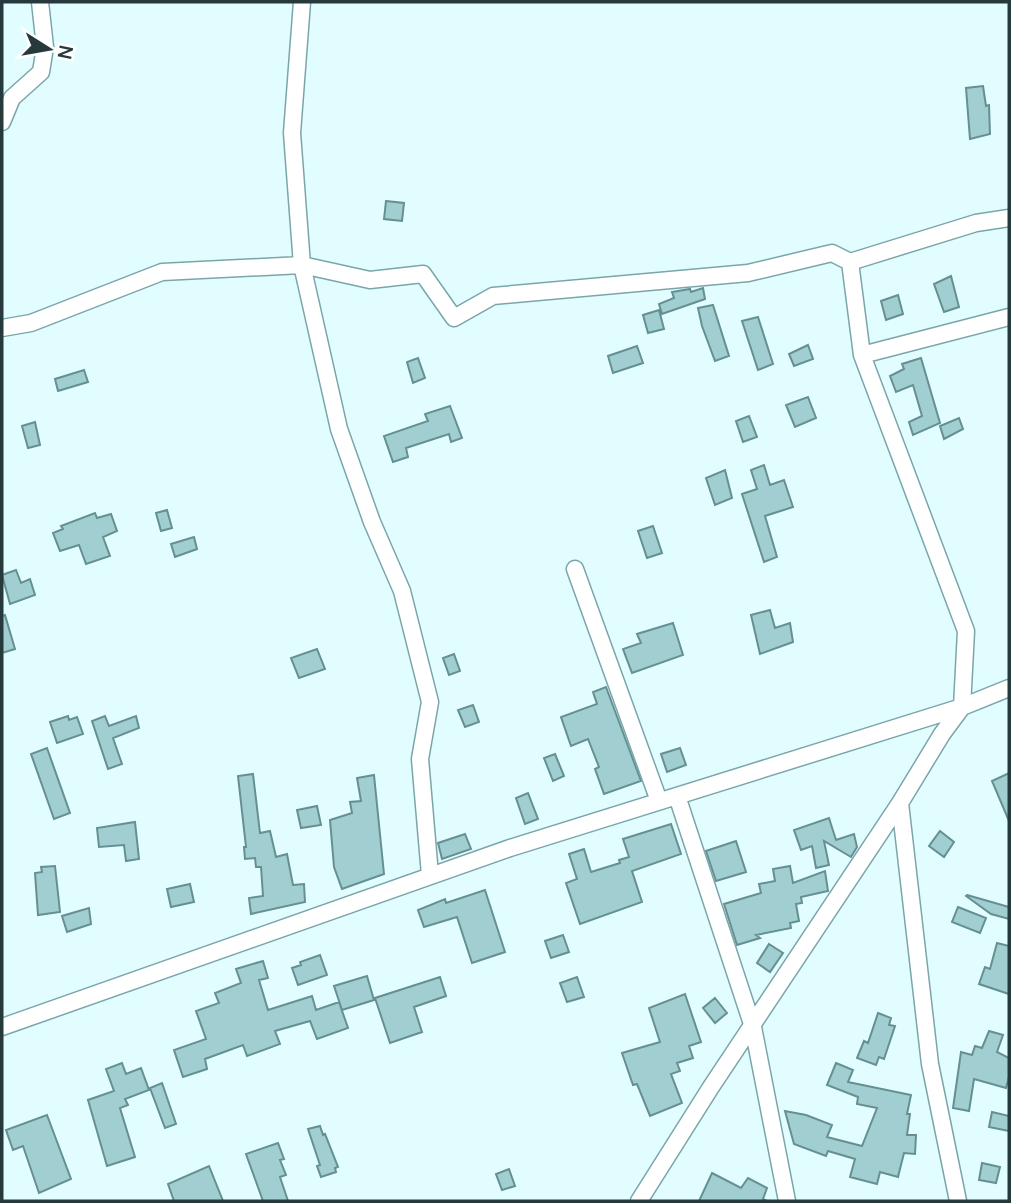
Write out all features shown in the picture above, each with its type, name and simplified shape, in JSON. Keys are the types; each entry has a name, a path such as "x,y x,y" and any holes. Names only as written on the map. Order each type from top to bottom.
{"street":[{"path":"2,122 12,98 41,72 46,47 40,2"},
{"path":"302,2 292,133 302,265 339,429 372,522 402,591 430,702 420,759 430,875"},
{"path":"2,328 31,323 162,272 302,265 370,280 423,274 454,318 493,296 748,273 832,253 850,262 976,223 1009,218"},
{"path":"639,1201 711,1087 962,707 965,631 862,355 850,262"},
{"path":"862,355 1009,317"},
{"path":"575,569 659,801"},
{"path":"2,1027 430,875 962,707 1009,688"},
{"path":"677,796 753,1027 787,1201"},
{"path":"900,803 930,1064 958,1201"}],"building":[{"path":"983,86 986,106 989,105 990,134 970,139 966,88"},
{"path":"386,201 404,203 402,221 384,219"},
{"path":"951,276 959,307 944,312 934,284"},
{"path":"703,288 705,299 662,314 659,304 674,298 672,292 690,289 691,292"},
{"path":"898,295 903,314 886,320 881,301"},
{"path":"713,305 729,356 715,361 698,308"},
{"path":"659,310 664,329 648,333 643,315"},
{"path":"758,317 773,364 758,370 742,321"},
{"path":"808,345 813,359 794,366 789,354"},
{"path":"637,346 643,363 613,373 608,356"},
{"path":"418,358 425,378 413,383 407,362"},
{"path":"921,358 940,423 913,435 909,422 922,416 913,385 896,392 890,376 904,369 902,364"},
{"path":"84,370 88,382 58,391 55,379"},
{"path":"808,397 816,418 795,427 786,405"},
{"path":"450,406 462,438 451,442 449,434 406,448 408,457 393,462 384,436 428,421 425,414"},
{"path":"749,416 757,437 743,442 736,421"},
{"path":"959,418 963,429 944,439 940,426"},
{"path":"35,422 40,445 28,448 22,426"},
{"path":"764,465 770,485 784,480 793,507 765,516 777,557 764,562 742,494 757,489 751,470"},
{"path":"725,470 732,498 715,505 706,478"},
{"path":"167,510 172,528 161,531 156,513"},
{"path":"95,513 97,518 111,514 117,531 103,537 110,556 86,564 79,545 60,551 53,533 63,529 61,526"},
{"path":"653,526 662,553 647,558 638,531"},
{"path":"194,537 197,549 175,557 171,544"},
{"path":"16,570 21,583 30,579 35,595 10,604 2,575"},
{"path":"770,610 775,628 790,623 793,642 760,654 751,615"},
{"path":"5,615 15,649 2,653 2,616"},
{"path":"673,623 683,655 632,673 623,649 641,643 637,634"},
{"path":"317,649 325,669 299,678 291,658"},
{"path":"454,654 460,671 449,675 443,658"},
{"path":"606,687 641,781 604,794 595,769 599,767 588,739 571,746 561,717 597,704 593,692"},
{"path":"473,705 479,722 465,727 458,710"},
{"path":"68,716 69,720 77,717 83,734 57,743 50,722"},
{"path":"105,716 109,726 136,716 139,728 113,738 122,764 108,769 92,721"},
{"path":"47,748 70,813 54,819 31,754"},
{"path":"680,748 686,765 667,772 661,754"},
{"path":"555,754 564,776 553,781 544,758"},
{"path":"1009,773 1009,821 992,781"},
{"path":"253,774 260,833 270,831 276,857 287,854 293,885 304,884 305,902 251,914 249,898 263,896 261,867 256,867 255,858 245,859 238,776"},
{"path":"374,775 384,874 342,889 334,867 330,820 352,813 350,802 361,801 357,778"},
{"path":"528,793 538,819 525,824 516,798"},
{"path":"317,806 321,825 301,828 297,810"},
{"path":"829,818 836,840 854,834 857,847 851,857 824,841 829,865 816,868 812,846 801,850 794,830"},
{"path":"135,822 139,859 126,861 124,845 99,847 97,828"},
{"path":"671,824 681,854 632,871 642,902 580,924 566,883 577,879 569,854 584,849 591,872 620,863 619,860 629,857 623,839"},
{"path":"940,831 954,842 944,857 929,846"},
{"path":"465,834 471,849 442,859 438,843"},
{"path":"736,841 746,872 716,881 706,851"},
{"path":"55,866 60,912 38,915 35,873 42,872 41,867"},
{"path":"790,866 793,883 825,871 828,891 801,897 802,903 796,904 799,921 790,923 791,928 756,935 760,938 737,945 724,904 761,893 759,884 775,881 773,869"},
{"path":"190,884 194,902 171,907 167,889"},
{"path":"485,890 505,952 472,963 457,917 424,927 418,910 445,899 446,903"},
{"path":"967,895 1009,907 1009,919 991,914"},
{"path":"958,907 986,918 980,933 952,922"},
{"path":"89,908 91,924 67,932 62,916"},
{"path":"563,935 569,952 551,958 545,941"},
{"path":"997,943 1009,946 1009,994 979,984 985,967 990,969"},
{"path":"769,944 783,953 770,972 757,963"},
{"path":"320,955 327,975 298,985 292,968"},
{"path":"263,961 268,978 259,980 268,1010 312,996 316,1010 339,1002 348,1028 317,1039 310,1021 275,1031 280,1044 247,1056 243,1045 205,1059 207,1069 183,1077 174,1050 206,1039 196,1011 219,1003 215,993 241,983 236,969"},
{"path":"367,976 374,1000 342,1010 334,986"},
{"path":"440,977 446,996 414,1007 422,1032 390,1043 375,998"},
{"path":"577,977 584,997 567,1002 560,983"},
{"path":"685,994 701,1042 689,1046 693,1058 677,1063 680,1071 671,1074 682,1103 650,1116 637,1084 633,1085 622,1053 660,1042 649,1008"},
{"path":"715,998 727,1013 715,1023 703,1008"},
{"path":"878,1013 891,1018 889,1025 895,1026 884,1059 879,1057 876,1065 857,1058 864,1041 868,1043"},
{"path":"989,1031 1003,1035 997,1052 1009,1058 1006,1088 974,1079 969,1111 953,1108 961,1052 972,1055 975,1046 982,1048"},
{"path":"122,1063 126,1074 141,1068 149,1090 125,1099 128,1105 120,1108 135,1157 107,1166 88,1100 114,1091 106,1069"},
{"path":"836,1063 853,1070 848,1082 911,1095 907,1135 916,1135 915,1154 904,1153 898,1177 880,1172 877,1184 850,1177 855,1159 828,1151 826,1156 794,1144 785,1111 806,1115 832,1125 827,1137 862,1146 877,1108 857,1104 858,1097 827,1085"},
{"path":"162,1083 176,1124 165,1128 150,1088"},
{"path":"992,1112 1009,1116 1009,1131 989,1127"},
{"path":"47,1115 71,1179 39,1193 23,1146 13,1150 6,1130"},
{"path":"320,1126 338,1167 335,1168 336,1172 321,1177 317,1166 320,1165 308,1129"},
{"path":"278,1143 284,1159 280,1160 286,1175 280,1177 288,1201 263,1201 246,1154"},
{"path":"982,1163 1000,1167 996,1183 979,1180"},
{"path":"209,1166 223,1201 174,1201 168,1184"},
{"path":"509,1169 515,1186 502,1190 496,1174"},
{"path":"712,1173 741,1188 748,1178 767,1188 763,1199 767,1201 699,1201"}]}
